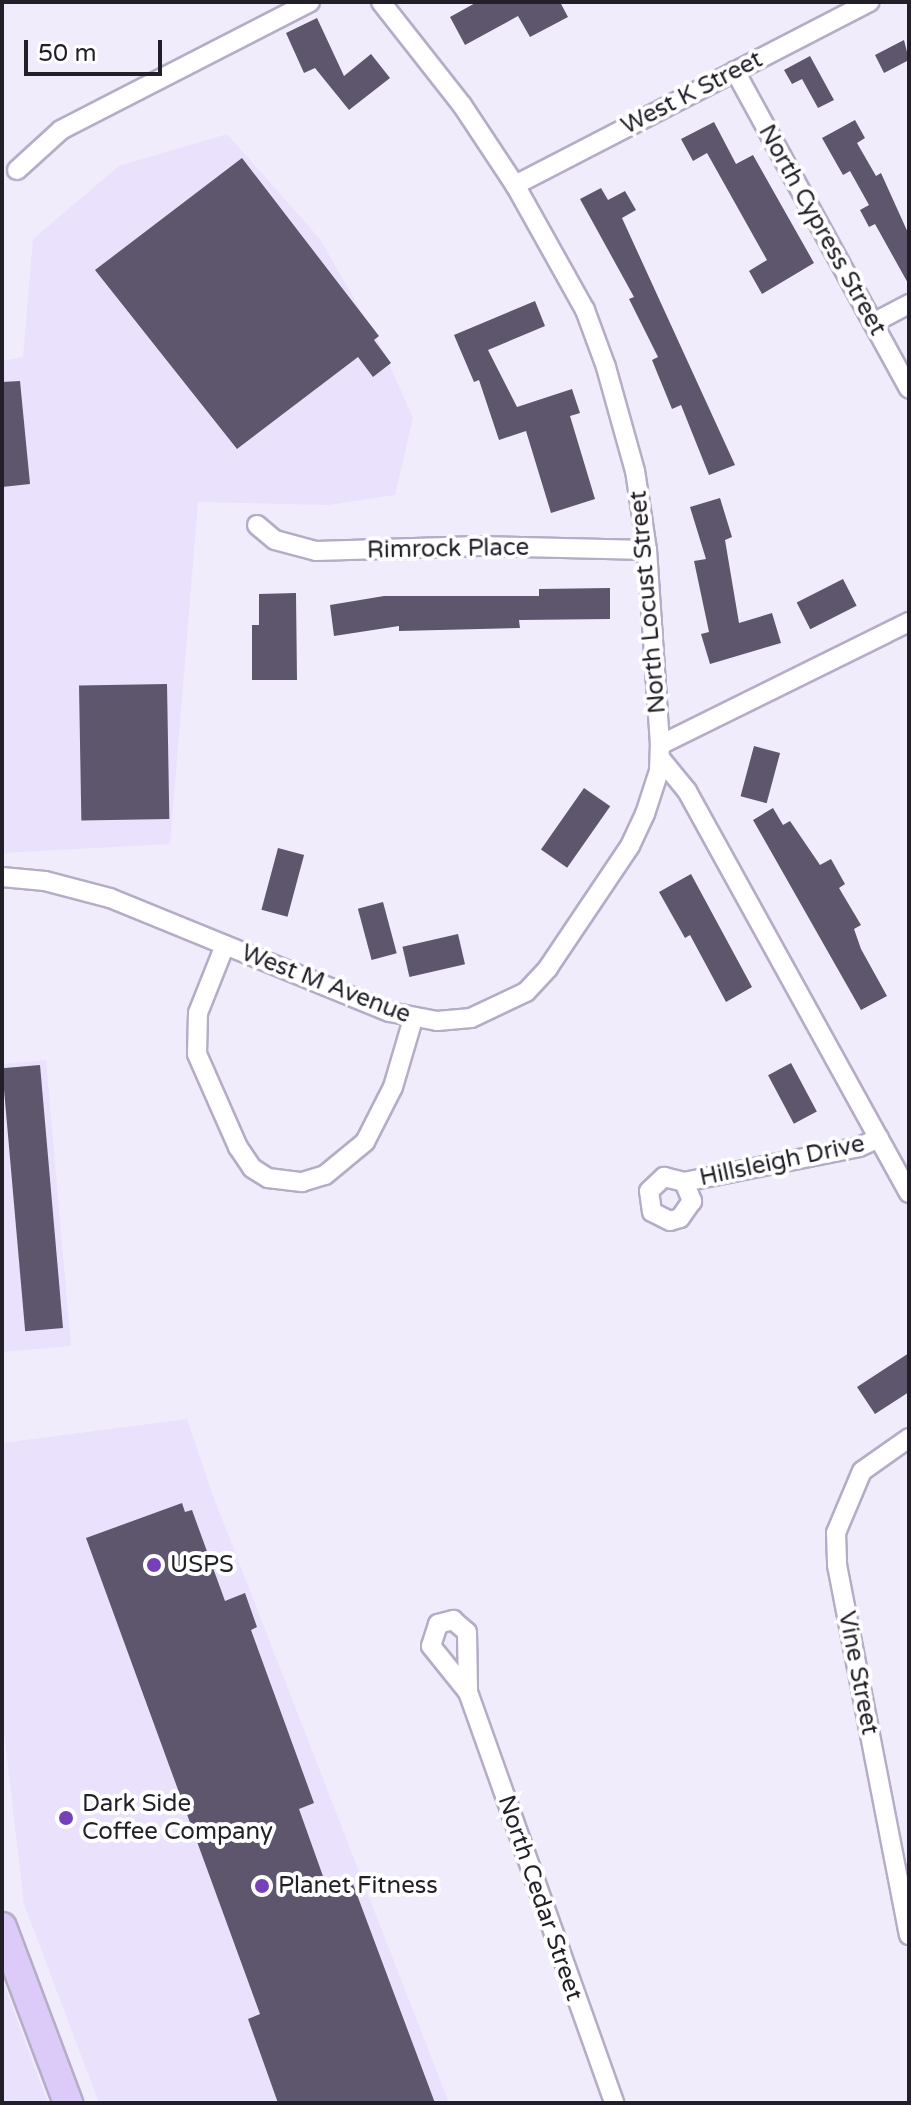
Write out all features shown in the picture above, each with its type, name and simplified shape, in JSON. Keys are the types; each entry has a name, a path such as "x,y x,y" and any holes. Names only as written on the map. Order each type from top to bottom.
{"main road":[{"path":"2,1927 68,2103"}],"street":[{"path":"17,170 38,146 74,122 310,2"},
{"name":"West K Street","path":"515,185 869,2"},
{"name":"North Locust Street","path":"391,5 515,185 585,310 606,367 632,459 647,550 660,752"},
{"name":"North Cypress Street","path":"735,71 909,389"},
{"path":"873,323 909,304"},
{"name":"Rimrock Place","path":"257,525 275,540 316,551 479,546 647,550"},
{"path":"909,622 660,752 687,791 909,1193"},
{"name":"West M Avenue","path":"2,877 77,888 413,1019 471,1018 498,1009 548,968 630,846 655,786 660,752"},
{"path":"225,945 198,1013 197,1054 238,1147 252,1168 268,1178 302,1182 325,1175 365,1142 393,1087 413,1019"},
{"name":"Hillsleigh Drive","path":"684,1182 859,1147 879,1138"},
{"name":"Vine Street","path":"909,1438 862,1471 848,1495 836,1533 837,1565 909,1935"},
{"name":"North Cedar Street","path":"468,1692 614,2103"}],"shaded area":[{"path":"227,134 320,239 382,348 413,418 395,495 328,505 198,502 170,844 2,853 2,361 23,357 33,239 119,166"},
{"path":"46,1060 71,1346 2,1352 2,1064"},
{"path":"187,1419 212,1493 449,2103 99,2103 24,1904 2,1715 2,1443"},
{"path":"2,1979 48,2103 2,2103"}],"building":[{"path":"477,2 560,2 568,17 530,37 518,16 465,45 450,17"},
{"path":"317,18 344,76 371,54 390,78 349,110 315,68 304,73 286,33"},
{"path":"904,40 909,60 884,73 875,55"},
{"path":"810,56 834,100 818,108 802,79 792,84 784,70"},
{"path":"855,120 865,138 857,143 876,176 881,173 909,235 909,285 875,224 869,227 860,210 869,205 850,171 843,175 822,138"},
{"path":"714,122 736,164 753,155 814,263 762,294 749,271 767,260 707,153 693,161 681,139"},
{"path":"242,158 379,336 374,340 391,363 373,377 358,357 237,449 95,270"},
{"path":"601,188 608,200 625,191 636,210 622,218 735,465 709,475 681,405 672,409 652,360 658,357 629,299 634,297 580,199"},
{"path":"535,301 545,326 488,350 517,407 572,389 580,413 570,416 595,499 551,513 526,431 499,440 479,380 474,382 454,335"},
{"path":"20,381 30,484 2,487 2,382"},
{"path":"720,498 732,537 725,540 739,623 772,613 781,643 710,664 701,634 709,632 694,561 706,559 690,507"},
{"path":"843,579 857,606 810,629 797,603"},
{"path":"610,588 610,619 519,620 520,628 399,631 399,626 334,636 330,605 384,596 539,596 539,589"},
{"path":"296,593 297,680 252,680 252,625 259,625 259,594"},
{"path":"167,684 169,819 81,821 79,686"},
{"path":"754,746 780,753 767,803 741,796"},
{"path":"584,788 610,806 567,868 541,849"},
{"path":"773,808 783,825 790,821 820,865 831,859 845,884 839,888 861,925 854,929 861,949 887,996 861,1010 753,820"},
{"path":"278,848 304,855 288,917 261,910"},
{"path":"691,874 752,987 726,1002 690,935 685,938 659,892"},
{"path":"383,902 397,953 372,960 358,909"},
{"path":"458,934 465,964 409,977 402,947"},
{"path":"791,1063 817,1112 794,1124 768,1075"},
{"path":"40,1065 63,1328 25,1331 2,1068"},
{"path":"909,1353 909,1392 875,1414 857,1387"},
{"path":"182,1503 185,1512 192,1510 225,1601 245,1593 257,1627 251,1630 314,1803 299,1809 329,1893 353,1884 435,2103 278,2103 248,2019 260,2014 86,1538"}],"place":[{"name":"USPS","path":"154,1565"},
{"name":"Dark Side Coffee Company","path":"66,1818"},
{"name":"Planet Fitness","path":"262,1886"}]}
